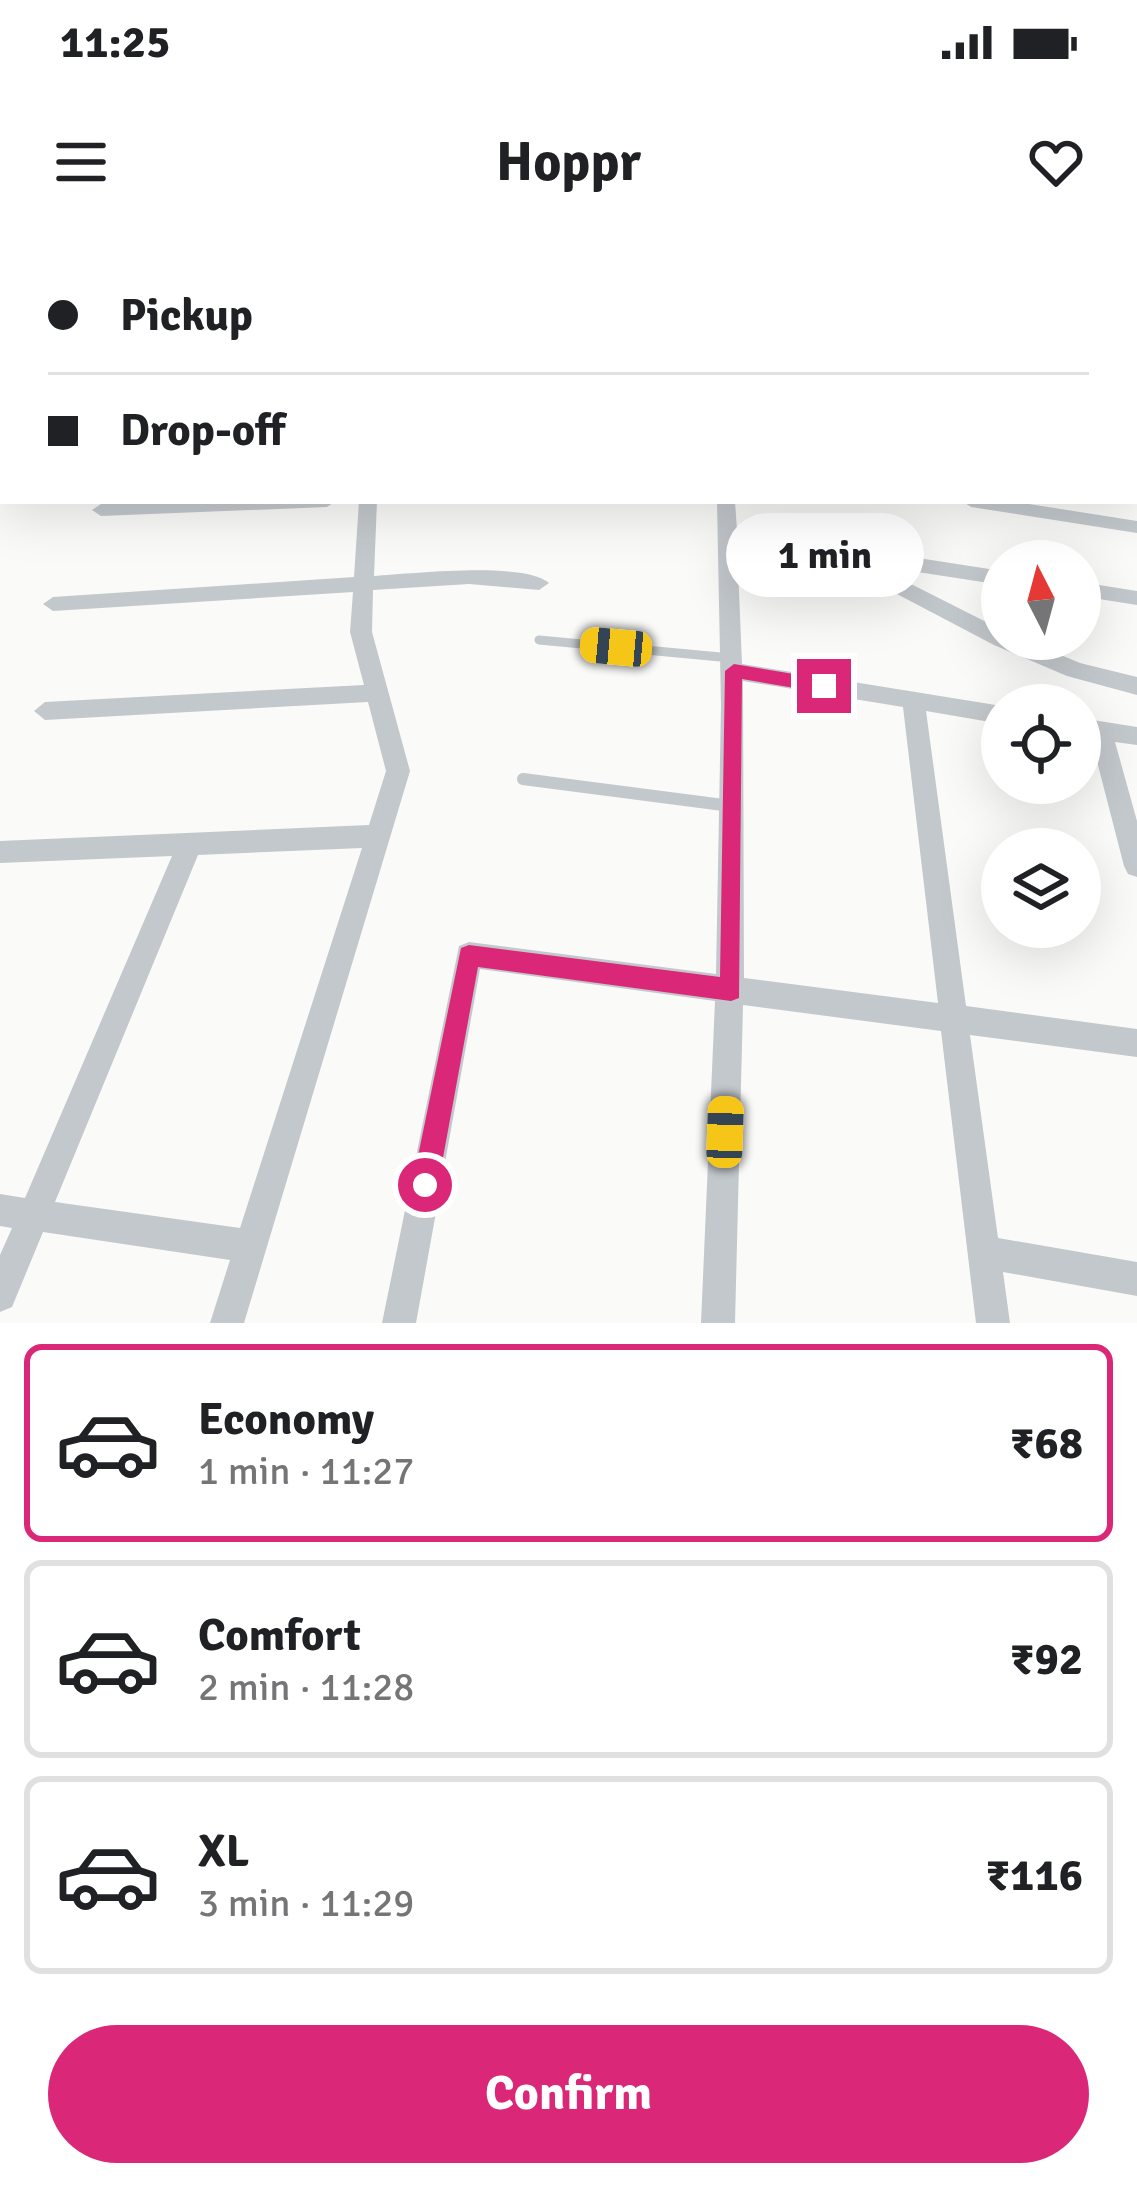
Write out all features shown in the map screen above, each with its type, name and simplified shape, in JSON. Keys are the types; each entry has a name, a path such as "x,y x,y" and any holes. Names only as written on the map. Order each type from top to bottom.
{"street":[{"path":"101,511 259,504"},
{"path":"227,1323 398,771 361,632 368,504"},
{"path":"718,1323 731,990 732,664 726,504"},
{"path":"991,504 1137,526"},
{"path":"728,535 981,575"},
{"path":"880,559 891,580 981,628"},
{"path":"53,604 469,577 539,583"},
{"path":"1101,593 1137,598"},
{"path":"1051,660 1137,686"},
{"path":"732,664 981,712"},
{"path":"45,711 377,693"},
{"path":"913,701 992,1323"},
{"path":"1101,731 1137,736"},
{"path":"1101,761 1137,866"},
{"path":"0,852 378,836"},
{"path":"0,1295 190,844"},
{"path":"399,1323 469,956 1137,1043"},
{"path":"0,1210 250,1246"},
{"path":"984,1252 1137,1279"}],"lane":[{"path":"539,640 732,664"},
{"path":"524,779 732,806"}],"route":[{"path":"425,1185 469,956 731,990 734,671 824,686"}]}
